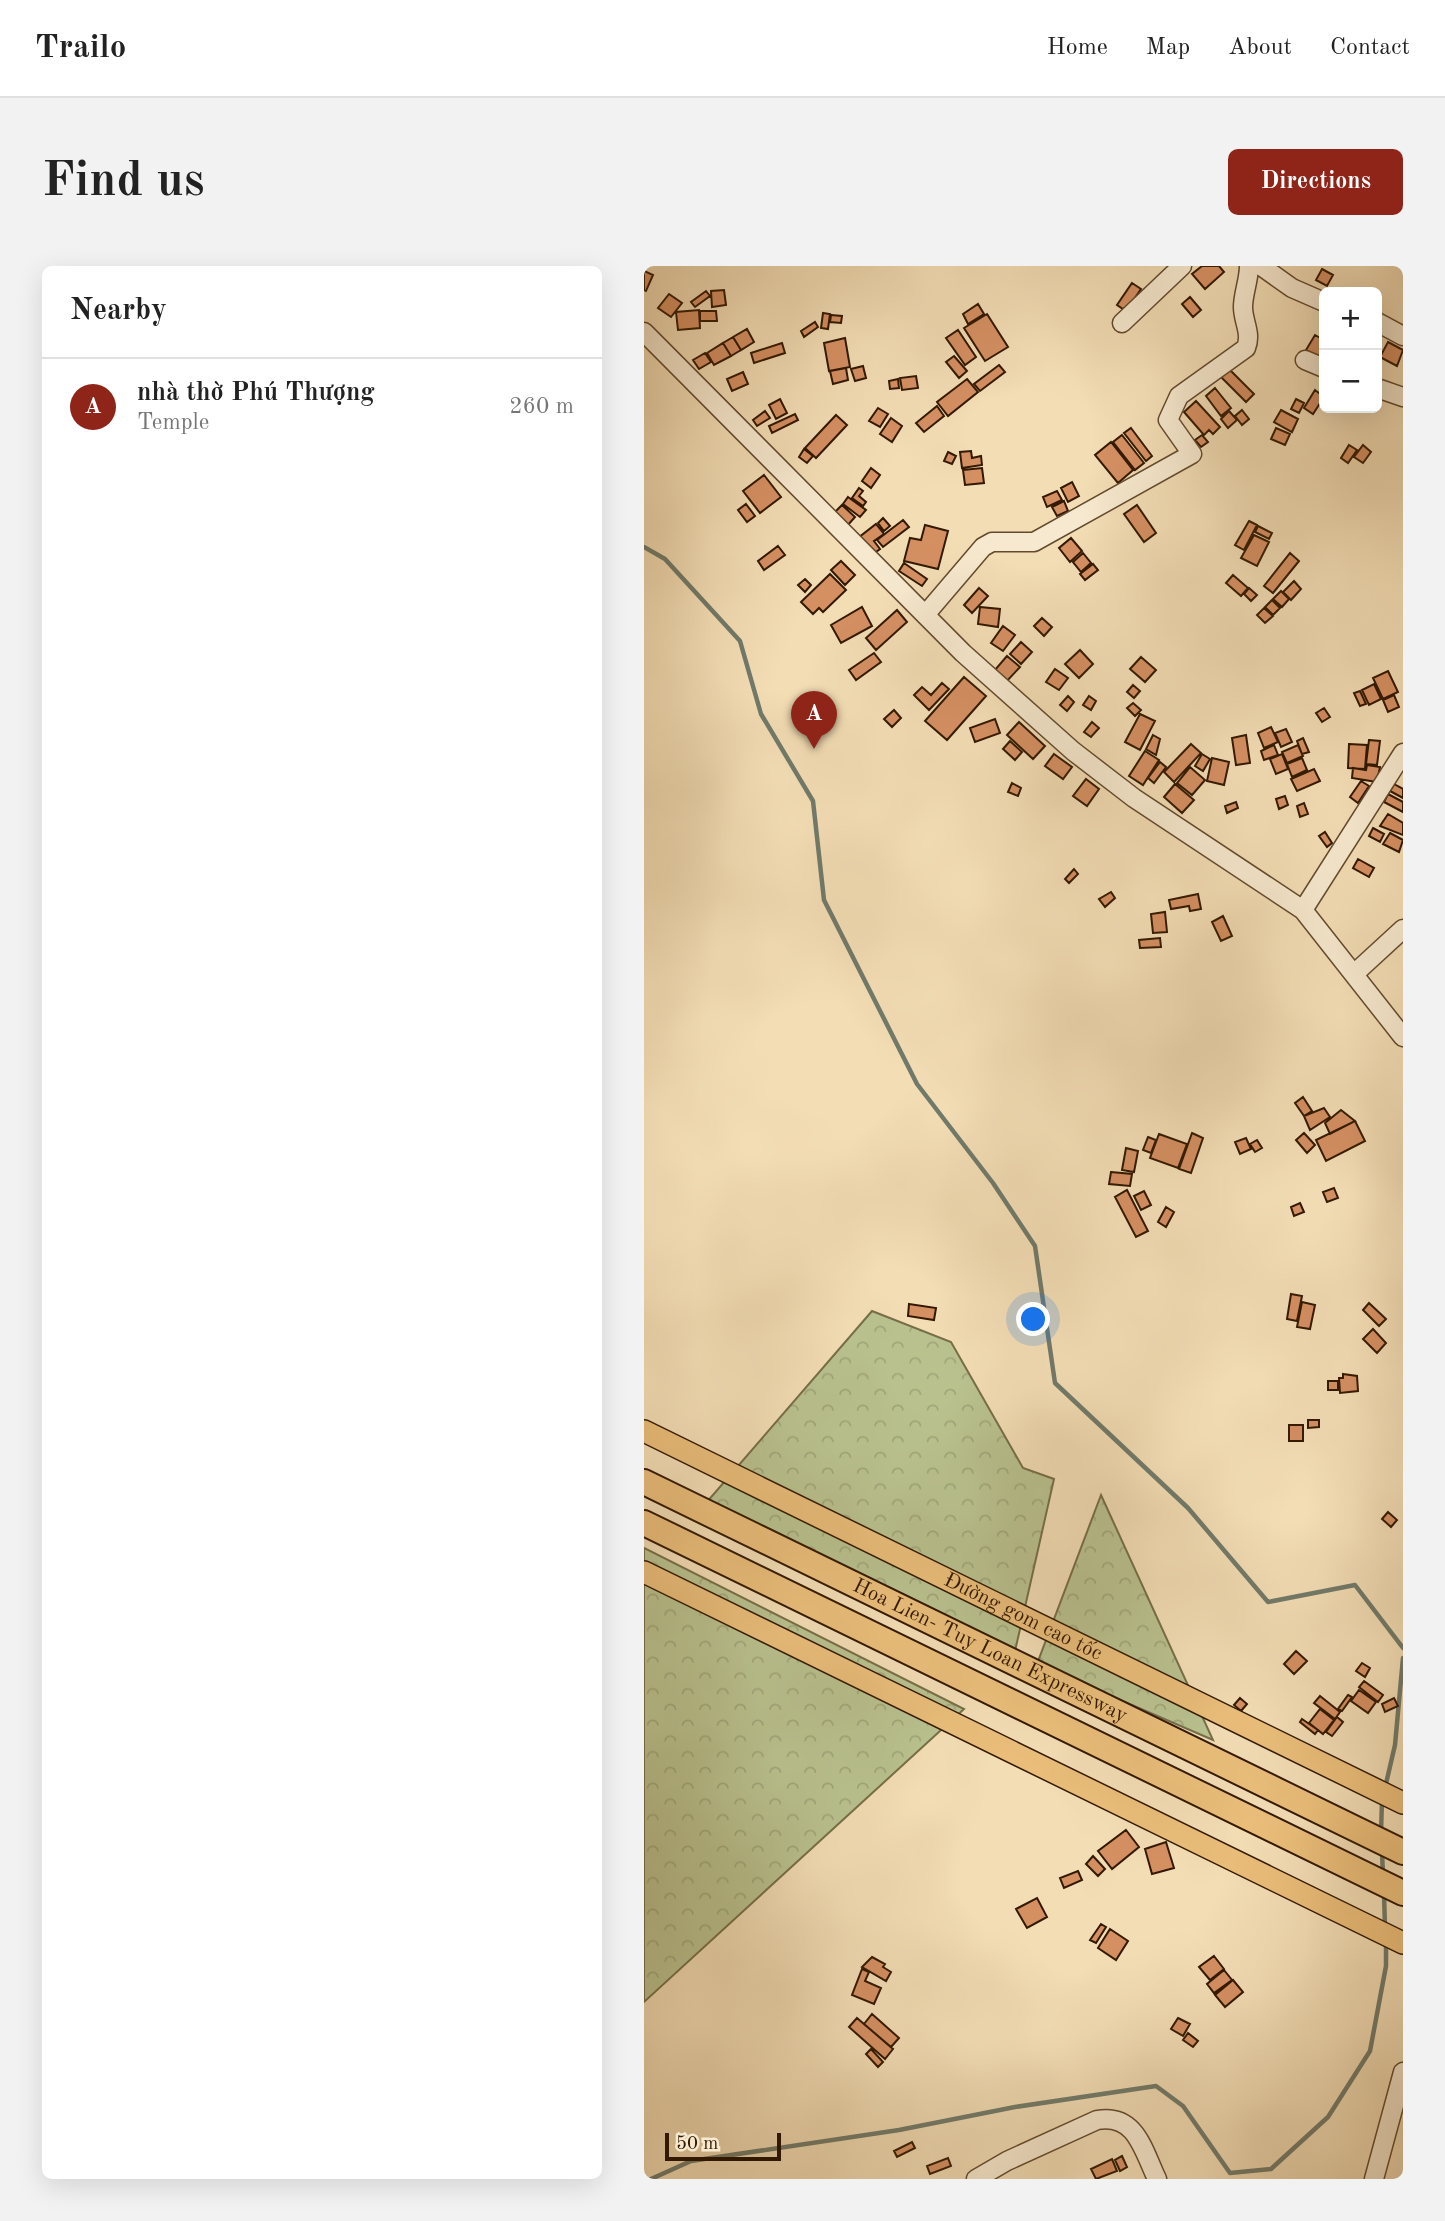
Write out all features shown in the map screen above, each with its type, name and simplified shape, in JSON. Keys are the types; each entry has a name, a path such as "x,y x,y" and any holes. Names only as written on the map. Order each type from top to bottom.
{"highway":[{"name":"Hoa Lien- Tuy Loan Expressway","path":"644,1482 1403,1852"},
{"name":"Hoa Lien- Tuy Loan Expressway","path":"644,1523 1403,1894"}],"main road":[{"name":"Đường gom cao tốc","path":"644,1431 1403,1803"},
{"path":"644,1572 1403,1943"}],"street":[{"path":"1122,323 1182,266"},
{"path":"925,615 992,541 1034,542 1192,454 1168,420 1179,396 1246,348 1248,326 1243,307 1249,285 1249,266"},
{"path":"1261,266 1292,288 1319,300"},
{"path":"1382,325 1403,336"},
{"path":"644,332 925,615 1073,751 1134,798 1303,910 1403,1037"},
{"path":"1305,360 1319,366"},
{"path":"1382,389 1403,397"},
{"path":"1303,910 1403,753"},
{"path":"1354,974 1403,929"},
{"path":"1374,2179 1403,2072"},
{"path":"976,2179 1007,2161 1097,2120 1109,2118 1122,2119 1131,2128 1157,2179"}],"green space":[{"path":"872,1311 951,1342 1023,1468 1054,1479 1013,1660 706,1503"},
{"path":"1101,1495 1213,1740 1037,1664"},
{"path":"644,1548 964,1709 644,2002"}],"building":[{"path":"1202,266 1219,266 1224,272 1205,289 1192,274"},
{"path":"1322,269 1333,275 1327,286 1316,280"},
{"path":"644,271 653,275 646,291 644,290"},
{"path":"1132,283 1141,289 1126,311 1117,305"},
{"path":"724,290 726,305 712,307 711,291"},
{"path":"706,291 710,296 695,307 691,302"},
{"path":"669,294 682,303 671,317 658,308"},
{"path":"1190,297 1201,310 1193,317 1182,304"},
{"path":"978,304 984,314 968,324 963,314"},
{"path":"699,310 700,328 678,330 676,312"},
{"path":"700,311 716,311 717,321 700,321"},
{"path":"823,313 830,314 828,329 821,328"},
{"path":"987,314 1008,347 985,361 964,328"},
{"path":"831,315 842,316 841,323 830,322"},
{"path":"815,322 818,327 804,337 801,331"},
{"path":"747,329 754,342 741,350 733,337"},
{"path":"958,330 976,357 965,365 946,338"},
{"path":"1315,335 1319,337 1318,363 1303,355"},
{"path":"733,337 741,350 731,356 723,343"},
{"path":"845,338 850,367 829,371 824,343"},
{"path":"1388,342 1403,350 1397,366 1382,358"},
{"path":"723,343 731,356 714,365 707,353"},
{"path":"782,343 785,353 754,363 751,353"},
{"path":"705,353 711,362 699,369 693,360"},
{"path":"954,356 967,371 959,378 946,362"},
{"path":"999,365 1005,372 980,391 974,384"},
{"path":"863,366 866,378 855,381 851,369"},
{"path":"846,368 848,380 833,384 830,371"},
{"path":"1229,369 1254,394 1246,402 1221,377"},
{"path":"743,372 748,384 732,391 727,379"},
{"path":"916,376 918,388 902,390 900,378"},
{"path":"898,379 899,388 890,389 889,381"},
{"path":"967,379 978,392 948,416 937,402"},
{"path":"1215,388 1231,408 1221,416 1206,396"},
{"path":"1315,390 1319,393 1319,405 1313,414 1304,408"},
{"path":"780,399 787,413 776,419 769,405"},
{"path":"1296,399 1304,403 1299,413 1291,409"},
{"path":"1196,401 1220,427 1213,434 1209,430 1204,435 1184,412"},
{"path":"937,406 944,416 924,432 916,423"},
{"path":"878,408 888,414 880,427 869,421"},
{"path":"1242,410 1249,419 1242,425 1235,416"},
{"path":"1281,410 1298,419 1292,432 1274,422"},
{"path":"765,411 770,418 757,426 753,420"},
{"path":"1229,411 1237,420 1228,428 1221,419"},
{"path":"795,414 798,420 772,433 769,426"},
{"path":"836,415 847,425 816,458 805,448"},
{"path":"891,418 902,426 892,442 880,434"},
{"path":"1131,428 1152,456 1146,461 1124,433"},
{"path":"1276,428 1290,434 1285,445 1271,439"},
{"path":"1122,435 1144,463 1135,470 1113,442"},
{"path":"1202,435 1208,442 1201,447 1195,440"},
{"path":"1111,442 1133,470 1118,483 1095,455"},
{"path":"1349,445 1357,450 1348,463 1341,458"},
{"path":"1363,445 1371,452 1363,463 1354,457"},
{"path":"804,449 813,456 807,463 799,457"},
{"path":"971,451 972,458 981,456 982,465 962,468 960,452"},
{"path":"948,452 956,456 952,464 944,461"},
{"path":"871,468 880,475 871,488 862,481"},
{"path":"982,468 984,483 965,485 963,470"},
{"path":"764,475 781,497 760,513 743,491"},
{"path":"1072,482 1079,496 1068,502 1061,488"},
{"path":"859,488 863,491 859,496 866,502 863,506 852,498"},
{"path":"1057,491 1062,500 1047,507 1043,497"},
{"path":"848,497 866,510 860,517 843,504"},
{"path":"1064,501 1068,511 1057,516 1052,507"},
{"path":"746,504 755,516 747,522 738,510"},
{"path":"842,505 855,517 847,526 834,513"},
{"path":"1137,505 1156,533 1144,542 1124,514"},
{"path":"883,518 890,526 884,531 878,523"},
{"path":"903,520 909,527 883,547 877,540"},
{"path":"1249,521 1257,525 1244,550 1235,545"},
{"path":"876,524 884,534 874,541 880,549 872,555 858,538"},
{"path":"925,525 948,531 938,569 904,561 910,538 921,540"},
{"path":"1258,526 1272,533 1269,539 1255,532"},
{"path":"1254,535 1269,542 1257,566 1241,558"},
{"path":"1071,538 1082,551 1070,562 1059,548"},
{"path":"778,546 785,555 764,570 758,561"},
{"path":"1083,553 1091,563 1081,572 1073,562"},
{"path":"1290,553 1299,561 1273,593 1264,586"},
{"path":"841,561 855,575 845,585 831,570"},
{"path":"904,563 927,579 922,586 899,571"},
{"path":"1093,564 1098,570 1085,580 1080,574"},
{"path":"830,574 846,590 823,612 819,608 813,614 801,602"},
{"path":"1233,575 1248,588 1241,596 1226,583"},
{"path":"805,579 811,585 805,592 798,585"},
{"path":"1294,581 1301,589 1291,600 1283,592"},
{"path":"979,588 988,596 972,613 964,605"},
{"path":"1249,588 1257,595 1251,601 1244,594"},
{"path":"1281,591 1289,599 1282,607 1273,599"},
{"path":"1272,600 1280,608 1273,615 1265,607"},
{"path":"862,607 872,626 841,643 831,625"},
{"path":"980,607 1000,609 998,627 978,624"},
{"path":"1264,608 1273,616 1265,623 1257,615"},
{"path":"897,610 907,622 876,650 866,638"},
{"path":"1042,618 1052,627 1044,636 1034,626"},
{"path":"1003,626 1015,635 1003,651 991,643"},
{"path":"1021,642 1032,652 1021,664 1010,654"},
{"path":"1080,650 1093,664 1079,678 1065,664"},
{"path":"874,653 881,662 856,680 849,670"},
{"path":"1007,656 1020,667 1007,681 994,671"},
{"path":"1141,657 1156,670 1145,682 1130,669"},
{"path":"1055,669 1068,678 1059,690 1046,682"},
{"path":"1388,671 1398,692 1383,699 1373,678"},
{"path":"964,677 986,696 947,740 925,721"},
{"path":"942,683 949,689 929,710 914,695 922,687 931,695"},
{"path":"1374,684 1381,699 1369,705 1362,690"},
{"path":"1133,685 1140,691 1134,698 1127,692"},
{"path":"1360,691 1366,704 1360,706 1354,693"},
{"path":"1394,695 1399,707 1388,712 1383,700"},
{"path":"1068,696 1074,702 1067,711 1060,705"},
{"path":"1089,696 1096,701 1091,710 1083,705"},
{"path":"1133,703 1141,710 1135,716 1127,708"},
{"path":"1324,708 1330,717 1322,722 1316,713"},
{"path":"894,710 901,718 892,727 884,719"},
{"path":"1140,714 1155,721 1140,750 1125,742"},
{"path":"995,719 1000,733 975,742 970,728"},
{"path":"1019,722 1045,746 1033,759 1007,735"},
{"path":"1092,722 1099,728 1091,737 1084,732"},
{"path":"1271,727 1278,742 1264,748 1258,733"},
{"path":"1286,729 1292,742 1281,747 1275,733"},
{"path":"1153,735 1160,739 1156,755 1146,749"},
{"path":"1246,735 1250,763 1236,765 1232,738"},
{"path":"1303,738 1309,752 1302,754 1297,741"},
{"path":"1369,740 1380,741 1377,765 1366,764"},
{"path":"1010,741 1022,752 1015,760 1003,749"},
{"path":"1191,744 1201,753 1174,782 1164,772"},
{"path":"1349,744 1367,745 1365,769 1348,768"},
{"path":"1274,745 1278,755 1264,760 1261,751"},
{"path":"1298,745 1303,756 1287,763 1282,752"},
{"path":"1145,751 1159,760 1143,785 1129,776"},
{"path":"1054,754 1072,767 1063,779 1045,766"},
{"path":"1202,754 1210,759 1203,771 1195,766"},
{"path":"1282,754 1288,769 1276,774 1270,759"},
{"path":"1212,758 1229,762 1224,785 1207,781"},
{"path":"1302,758 1307,770 1292,777 1287,764"},
{"path":"1160,762 1166,767 1154,783 1148,778"},
{"path":"1367,765 1380,767 1377,782 1352,778 1353,768 1366,770"},
{"path":"1190,767 1205,780 1192,795 1177,783"},
{"path":"1314,769 1320,781 1297,791 1291,779"},
{"path":"1086,779 1099,789 1087,806 1073,796"},
{"path":"1361,781 1369,786 1358,803 1350,797"},
{"path":"1012,783 1021,788 1018,796 1008,792"},
{"path":"1175,784 1194,800 1182,813 1164,797"},
{"path":"1394,784 1403,789 1403,798 1390,791"},
{"path":"1388,794 1403,802 1403,812 1384,802"},
{"path":"1285,796 1288,805 1279,809 1276,799"},
{"path":"1236,802 1238,808 1227,813 1225,806"},
{"path":"1304,803 1308,814 1300,817 1297,806"},
{"path":"1388,814 1403,823 1403,835 1380,826"},
{"path":"1373,828 1384,834 1380,842 1369,836"},
{"path":"1325,832 1332,843 1327,847 1319,836"},
{"path":"1390,833 1403,840 1399,852 1383,844"},
{"path":"1358,859 1374,868 1369,877 1353,868"},
{"path":"1074,869 1078,874 1069,883 1065,879"},
{"path":"1111,892 1115,898 1105,907 1099,899"},
{"path":"1198,894 1201,909 1190,911 1189,906 1171,909 1169,900"},
{"path":"1165,912 1167,932 1153,933 1151,914"},
{"path":"1223,916 1232,936 1221,941 1212,922"},
{"path":"1160,938 1161,947 1140,948 1139,940"},
{"path":"1303,1097 1312,1111 1304,1116 1295,1103"},
{"path":"1324,1108 1330,1117 1310,1130 1304,1116"},
{"path":"1341,1110 1355,1121 1330,1134 1325,1123"},
{"path":"1355,1121 1365,1141 1326,1161 1316,1140"},
{"path":"1192,1133 1203,1138 1191,1173 1179,1169"},
{"path":"1304,1133 1315,1145 1307,1153 1296,1140"},
{"path":"1159,1134 1187,1144 1178,1168 1150,1158"},
{"path":"1148,1137 1156,1140 1151,1153 1143,1150"},
{"path":"1246,1138 1251,1149 1240,1154 1235,1142"},
{"path":"1257,1140 1262,1148 1255,1152 1250,1144"},
{"path":"1126,1148 1138,1151 1134,1172 1122,1170"},
{"path":"1111,1172 1132,1174 1130,1186 1109,1184"},
{"path":"1334,1188 1338,1198 1327,1202 1323,1192"},
{"path":"1127,1190 1148,1231 1136,1237 1115,1197"},
{"path":"1144,1191 1151,1205 1141,1210 1134,1196"},
{"path":"1300,1203 1304,1212 1294,1216 1291,1207"},
{"path":"1166,1207 1174,1212 1166,1227 1158,1222"},
{"path":"1291,1294 1302,1296 1297,1321 1287,1319"},
{"path":"1302,1302 1315,1305 1310,1329 1297,1327"},
{"path":"1369,1303 1386,1319 1379,1326 1363,1310"},
{"path":"909,1304 936,1308 934,1320 908,1316"},
{"path":"1373,1329 1386,1343 1377,1353 1363,1339"},
{"path":"1343,1374 1357,1376 1358,1391 1340,1393 1339,1378 1343,1378"},
{"path":"1328,1381 1338,1381 1338,1390 1328,1390"},
{"path":"1308,1420 1319,1420 1319,1427 1308,1428"},
{"path":"1289,1425 1303,1425 1303,1441 1289,1441"},
{"path":"1388,1512 1397,1520 1391,1527 1382,1519"},
{"path":"1296,1651 1307,1661 1294,1674 1284,1664"},
{"path":"1362,1663 1370,1668 1365,1677 1356,1671"},
{"path":"1364,1681 1383,1695 1378,1702 1359,1687"},
{"path":"1359,1690 1376,1702 1368,1713 1351,1701"},
{"path":"1348,1695 1352,1697 1342,1711 1338,1709"},
{"path":"1320,1696 1340,1712 1335,1719 1314,1703"},
{"path":"1240,1698 1247,1704 1241,1711 1234,1705"},
{"path":"1394,1698 1398,1706 1385,1712 1382,1704"},
{"path":"1320,1709 1334,1720 1323,1734 1309,1723"},
{"path":"1337,1717 1343,1722 1332,1736 1326,1732"},
{"path":"1302,1719 1318,1730 1315,1734 1300,1722"},
{"path":"1126,1830 1139,1847 1112,1869 1098,1851"},
{"path":"1166,1842 1174,1868 1152,1874 1145,1849"},
{"path":"1093,1856 1105,1869 1098,1876 1086,1864"},
{"path":"1078,1871 1082,1880 1064,1888 1060,1878"},
{"path":"1037,1898 1047,1917 1027,1928 1016,1909"},
{"path":"1101,1924 1106,1927 1096,1943 1090,1940"},
{"path":"1110,1929 1128,1941 1116,1960 1098,1948"},
{"path":"1214,1956 1224,1969 1210,1980 1199,1967"},
{"path":"872,1957 885,1964 883,1967 891,1972 886,1981 862,1967"},
{"path":"862,1969 869,1972 865,1981 881,1988 874,2004 852,1995"},
{"path":"1224,1970 1232,1980 1214,1993 1207,1984"},
{"path":"1233,1980 1243,1992 1225,2007 1215,1995"},
{"path":"872,2014 899,2038 891,2047 864,2024"},
{"path":"857,2018 893,2049 885,2059 849,2027"},
{"path":"1178,2018 1190,2024 1183,2036 1171,2029"},
{"path":"1188,2033 1198,2041 1193,2047 1183,2040"},
{"path":"871,2049 883,2062 878,2067 866,2054"},
{"path":"912,2142 915,2148 897,2157 894,2151"},
{"path":"1122,2156 1127,2167 1120,2171 1115,2160"},
{"path":"948,2158 951,2166 930,2174 927,2166"},
{"path":"1112,2159 1117,2171 1096,2179 1091,2169"}],"waterway":[{"path":"644,547 665,559 740,641 761,714 813,801 824,900 917,1084 993,1183 1035,1246 1055,1383 1188,1508 1268,1602 1355,1585 1403,1648"},
{"path":"1385,1788 1395,1745 1403,1658"},
{"path":"1381,1833 1382,1800"},
{"path":"1382,1852 1383,1875"},
{"path":"1384,1894 1385,1927"},
{"path":"651,2179 691,2161 899,2130 1015,2107 1156,2086 1183,2106 1230,2173 1271,2169 1328,2117 1370,2051 1386,1966 1386,1943"}],"place":[{"name":"nhà thờ Phú Thượng","path":"814,749"}]}
